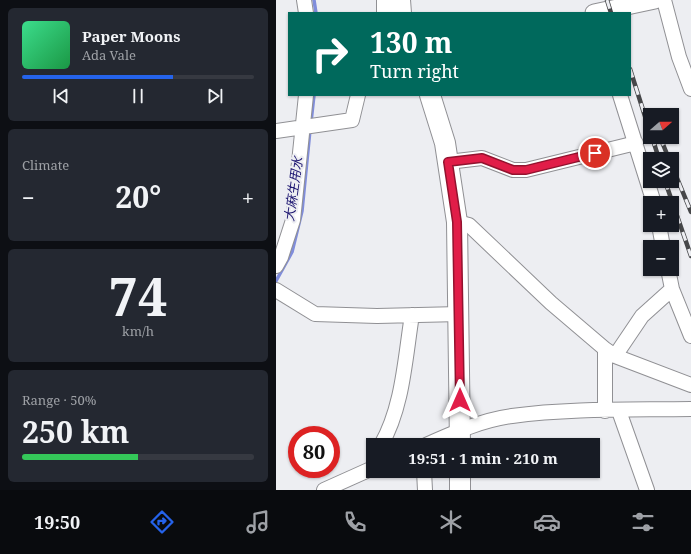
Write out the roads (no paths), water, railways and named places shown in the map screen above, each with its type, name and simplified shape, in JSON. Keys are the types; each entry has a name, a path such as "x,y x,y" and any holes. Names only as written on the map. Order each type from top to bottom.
{"highway":[{"path":"400,0 401,12"},
{"path":"430,96 445,143 457,222 460,314 460,437"},
{"path":"460,478 460,490"}],"main road":[{"path":"599,12 655,0"}],"street":[{"path":"304,0 306,12"},
{"path":"384,0 384,12"},
{"path":"664,0 679,57 691,89"},
{"path":"276,266 281,257 293,220 306,96"},
{"path":"276,131 352,120 358,96"},
{"path":"620,96 652,196"},
{"path":"448,162 482,158 513,170 526,170 636,143"},
{"path":"457,222 469,225 551,303 610,352 691,386"},
{"path":"669,276 672,289 691,336"},
{"path":"648,490 612,411 610,352 642,316 672,289"},
{"path":"278,291 315,314 377,316 460,314"},
{"path":"384,438 392,423 397,406 412,315"},
{"path":"460,437 511,416 691,409"},
{"path":"324,490 366,471"},
{"path":"424,478 425,490"}],"waterway":[{"name":"大麻生用水","path":"314,0 316,12"},
{"name":"大麻生用水","path":"311,122 314,96"},
{"name":"大麻生用水","path":"276,281 292,252 302,211 310,130"}],"railway":[{"path":"607,0 611,12"},
{"path":"631,72 643,110"},
{"path":"654,144 657,152"},
{"path":"663,144 666,152"},
{"path":"679,183 691,212"},
{"path":"667,188 691,256"}]}
